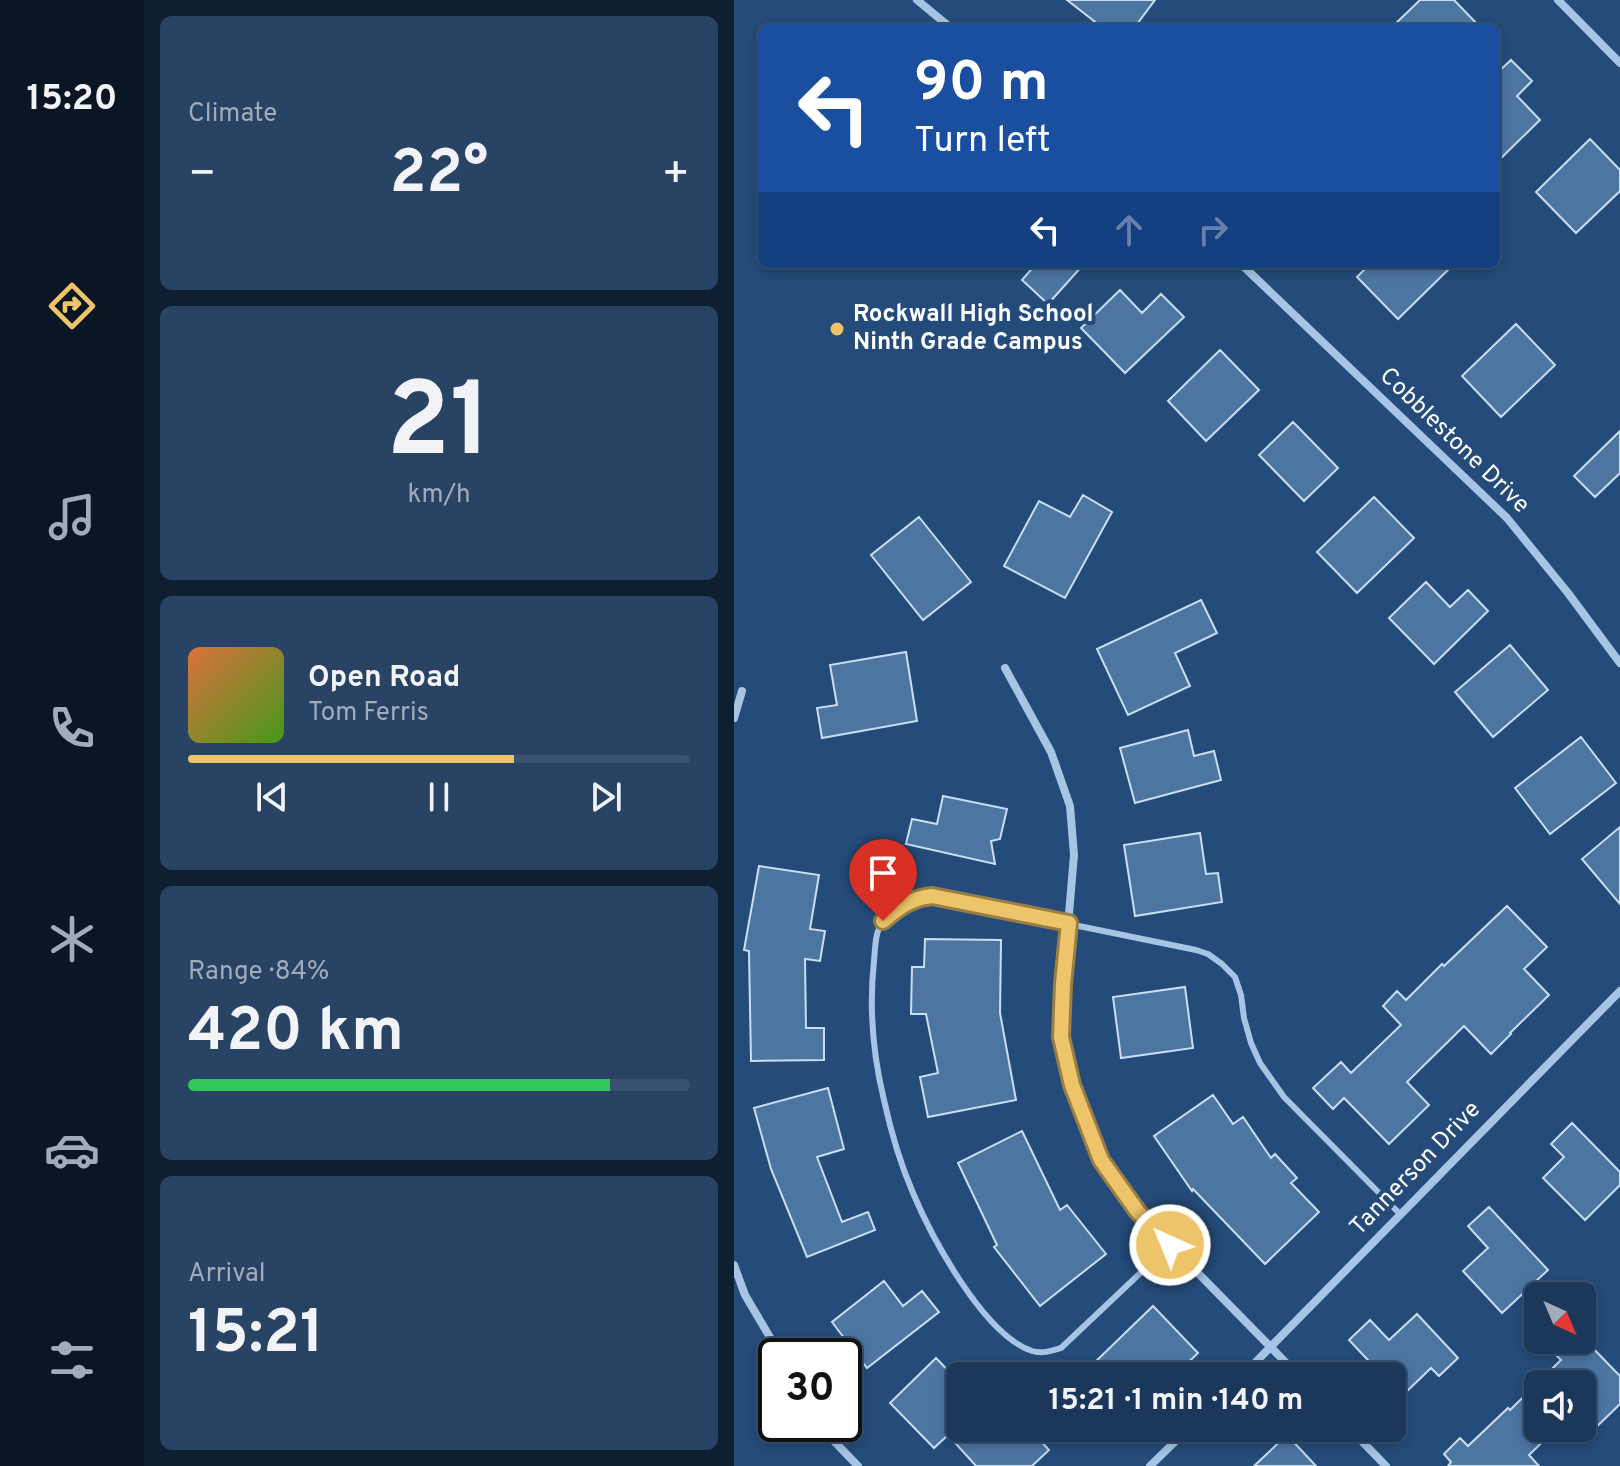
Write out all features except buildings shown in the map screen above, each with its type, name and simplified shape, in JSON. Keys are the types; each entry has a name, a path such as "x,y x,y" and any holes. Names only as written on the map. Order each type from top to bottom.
{"street":[{"path":"917,0 946,24"},
{"path":"1558,0 1620,63"},
{"name":"Cobblestone Drive","path":"1245,268 1507,518 1620,663"},
{"path":"1005,668 1051,752 1070,806 1074,855 1061,1037 1072,1085 1101,1160 1138,1212 1286,1362"},
{"path":"734,718 742,691"},
{"name":"Tannerson Drive","path":"1256,1362 1620,991"},
{"path":"734,1265 745,1295 770,1338"},
{"path":"835,1442 858,1466"},
{"path":"1150,1466 1175,1442"},
{"path":"1363,1442 1386,1466"}],"lane":[{"path":"1170,1245 1061,1348 1048,1352 1033,1351 1005,1335 979,1308 914,1196 883,1097 871,1007 877,933 883,921 900,906 919,897 932,896 1208,954 1235,977 1251,1043 1260,1063 1284,1097 1400,1214"}],"place":[{"name":"Rockwall High School Ninth Grade Campus","path":"837,329"}],"route":[{"path":"883,921 900,906 919,897 932,896 1069,923 1061,1037 1072,1085 1101,1160 1138,1212 1170,1245"}]}
